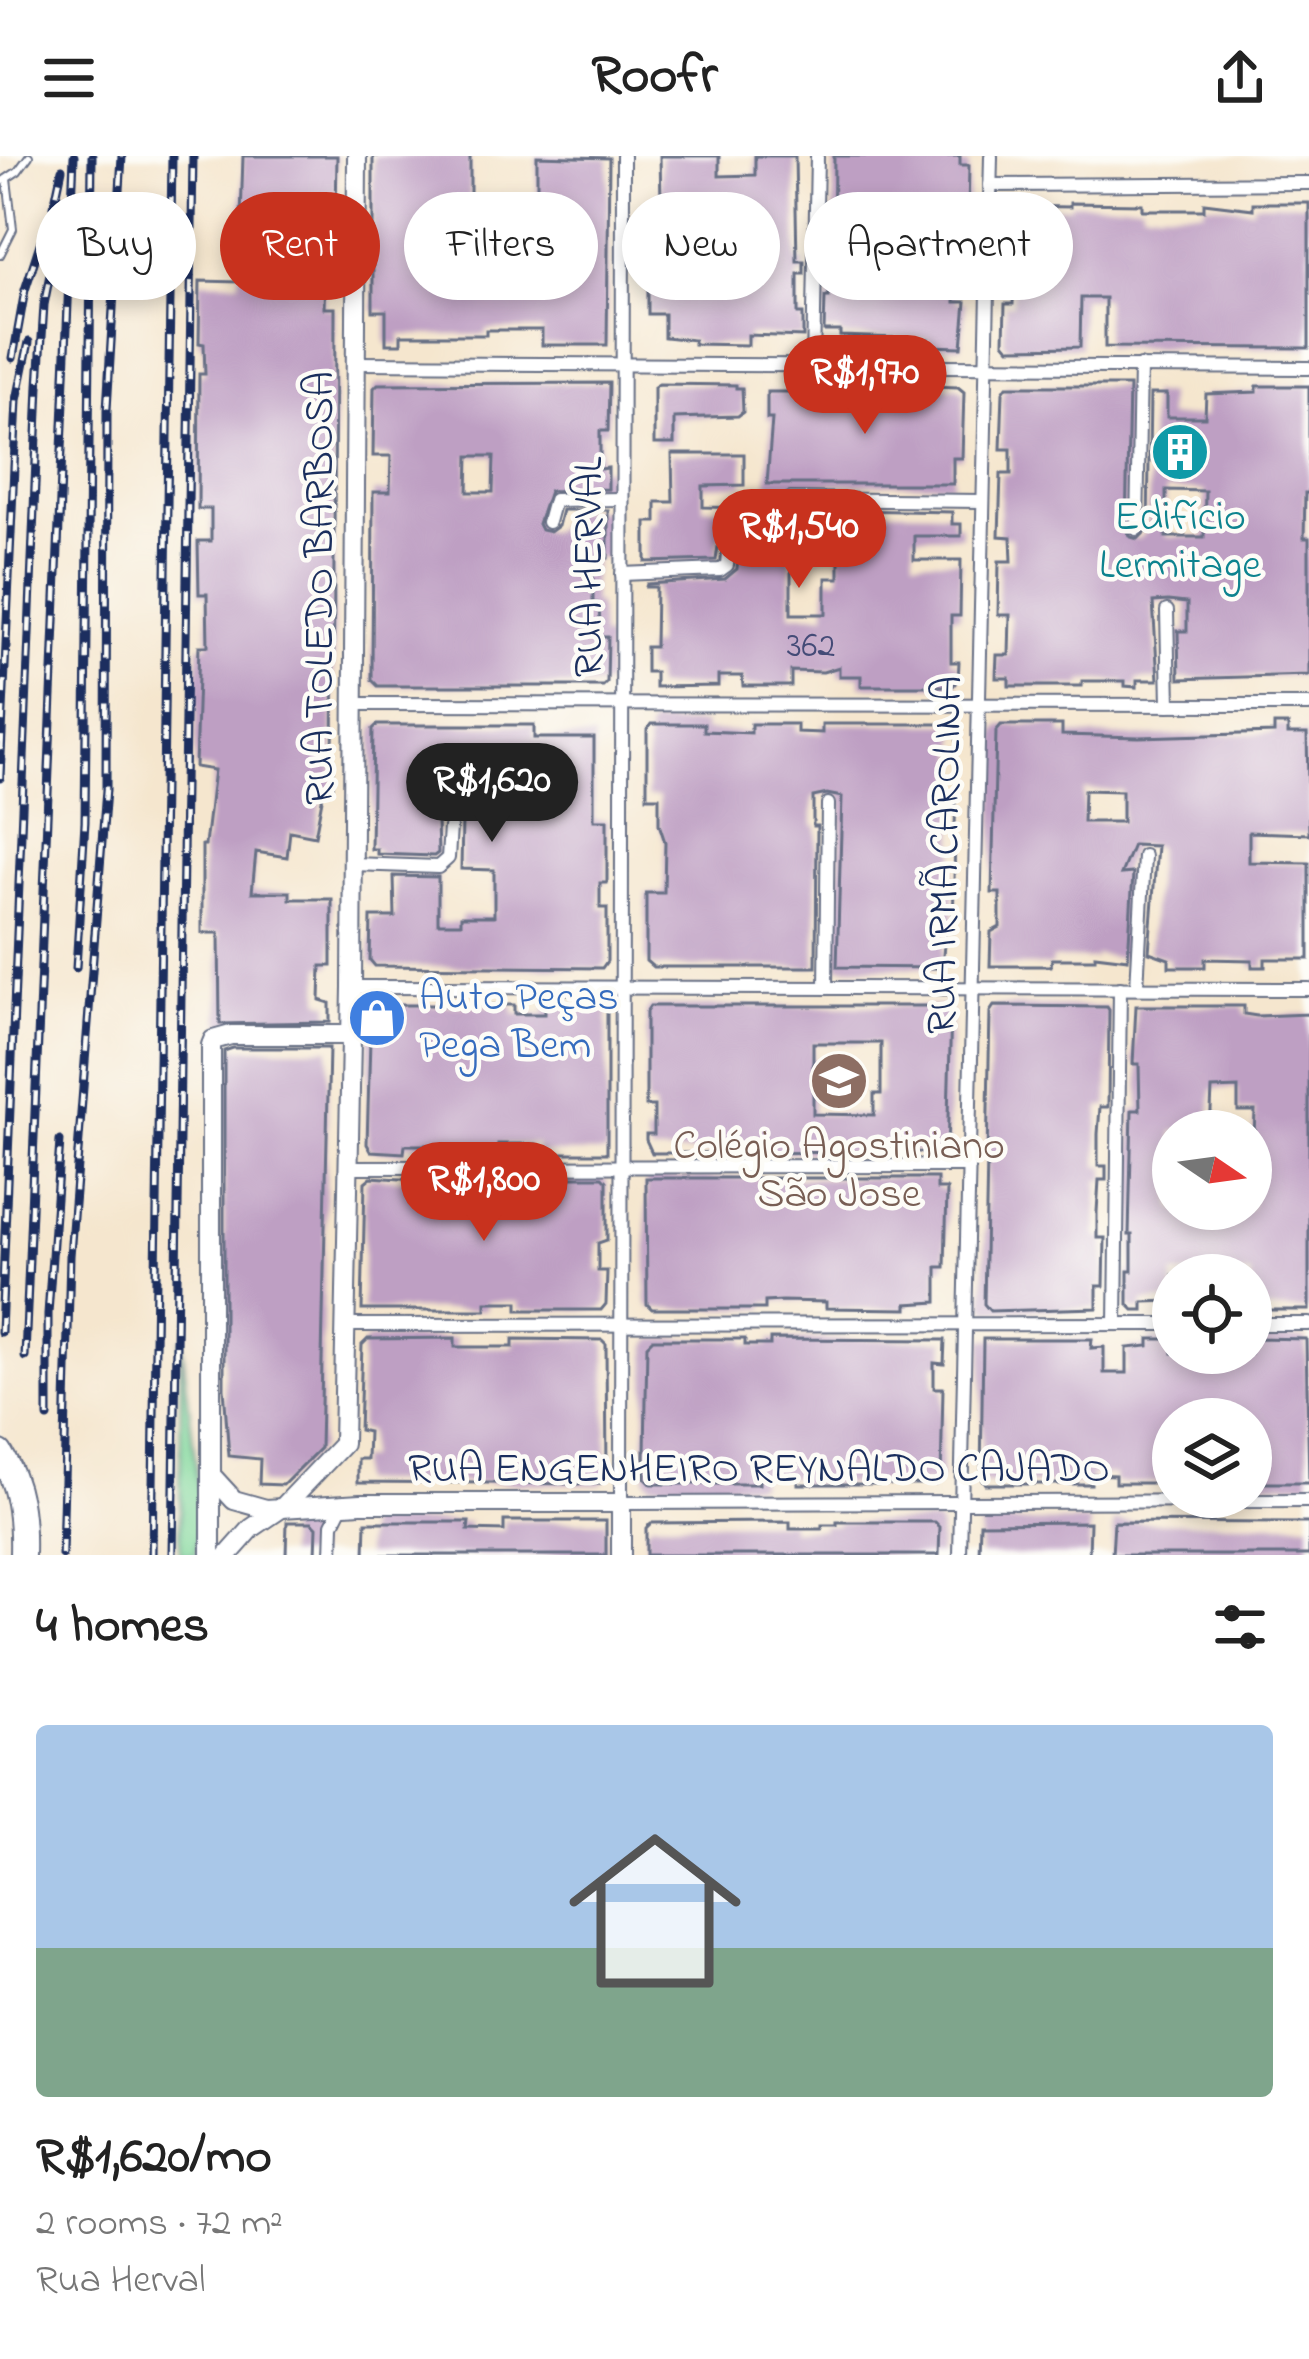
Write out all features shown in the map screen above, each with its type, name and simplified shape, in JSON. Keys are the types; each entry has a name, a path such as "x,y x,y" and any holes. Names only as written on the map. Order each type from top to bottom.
{"highway":[{"path":"0,1454 17,1492 22,1555"}],"street":[{"name":"RUA TOLEDO BARBOSA","path":"283,1507 344,1444 357,156"},
{"name":"RUA HERVAL","path":"621,1555 623,156"},
{"path":"813,366 817,156"},
{"name":"RUA IRMÃ CAROLINA","path":"960,1555 991,156"},
{"path":"990,184 1309,183"},
{"path":"353,363 1309,368"},
{"path":"1137,529 1140,366"},
{"path":"790,499 982,501"},
{"path":"548,522 554,500 622,500"},
{"path":"622,574 724,569 728,542"},
{"path":"1167,610 1169,705"},
{"path":"353,704 1309,705"},
{"path":"826,988 828,804"},
{"path":"353,865 438,867 448,858 450,827"},
{"path":"1137,988 1144,856"},
{"path":"352,987 1309,989"},
{"path":"1117,1324 1120,988"},
{"path":"211,1555 211,1045 231,1035 346,1030"},
{"path":"348,1167 968,1166"},
{"path":"344,1324 1152,1324"},
{"path":"1272,1324 1309,1324"},
{"name":"RUA ENGENHEIRO REYNALDO CAJADO","path":"212,1476 234,1500 266,1509 344,1504 1309,1501"},
{"path":"332,1555 333,1524 344,1504"},
{"path":"227,1555 283,1507"}],"lane":[{"path":"0,255 13,230 3,181 29,156"}],"green space":[{"path":"181,1338 200,1503 196,1555 180,1555"}],"building":[{"path":"243,156 337,156 336,192 242,192"},
{"path":"373,156 470,156 470,192 404,192 404,300 598,300 598,192 537,192 537,156 609,158 607,345 542,345 542,330 401,335 401,344 386,344 386,311 373,311 373,300 380,300 380,192 373,192"},
{"path":"660,156 719,156 719,176 755,175 755,156 795,156 797,261 804,261 804,274 798,274 803,337 748,335 748,345 694,344 694,340 664,337 664,314 648,314 648,300 780,300 780,192 661,192"},
{"path":"834,156 960,156 960,165 969,165 968,192 834,192"},
{"path":"1073,203 1204,210 1204,203 1253,209 1253,203 1309,203 1309,348 1105,347 1105,298 1081,298 1080,347 1009,348 1004,342 1005,304 1013,300 1073,300"},
{"path":"200,281 220,282 220,300 324,300 324,308 335,308 333,790 324,789 315,836 290,831 287,857 256,852 252,892 290,892 290,899 332,899 332,966 321,966 320,1000 330,1003 330,1022 220,1024 219,933 202,933 202,845 214,770 195,767 199,646 208,646 207,594 199,594 198,541 211,541 211,509 198,509 199,374 205,374 204,344 199,343"},
{"path":"825,300 966,302 962,347 928,346 928,339 840,336 840,331 824,331"},
{"path":"609,383 608,431 600,431 600,469 608,468 608,489 549,491 538,524 550,532 558,526 562,510 608,510 608,558 595,558 593,577 601,637 608,637 603,686 378,686 372,680 373,492 390,492 391,456 373,456 374,388 378,384","holes":["469,456 494,456 493,492 468,492"]},
{"path":"804,384 840,385 839,395 929,393 929,386 958,387 964,392 962,458 953,458 953,484 767,484 772,419 767,419 767,392 788,392 804,399"},
{"path":"736,385 742,388 743,412 674,418 674,444 654,444 654,387"},
{"path":"1007,386 1129,386 1126,529 1138,539 1148,529 1150,394 1167,394 1167,417 1205,417 1206,394 1257,392 1257,386 1309,386 1304,538 1309,538 1309,675 1179,679 1178,631 1187,631 1187,603 1168,601 1153,602 1158,680 1137,680 1137,687 1125,686 1125,681 1009,686 1009,678 996,678 997,655 1009,655 1010,615 998,615 999,561 1012,561 1011,537 999,536 1001,474 1011,474 1011,449 1001,449","holes":["1166,490 1205,491 1204,537 1166,537"]},
{"path":"672,454 744,454 744,485 703,486 703,507 952,512 952,524 961,524 961,536 914,536 914,560 961,560 960,616 951,616 951,662 959,662 958,680 953,686 861,686 861,676 839,676 839,667 823,672 791,671 791,686 743,686 742,676 718,676 718,686 655,687 655,672 646,672 646,647 655,647 656,587 647,584 725,579 737,569 739,542 736,533 726,531 719,539 716,560 646,562 646,522 656,522 656,502 673,502","holes":["791,539 839,540 839,578 826,578 826,614 791,614"]},
{"path":"651,724 704,724 704,731 751,733 751,724 797,724 797,732 822,733 822,724 952,724 957,730 953,932 945,932 942,968 837,967 842,797 827,794 813,797 816,967 653,967 646,961 646,893 664,893 665,842 659,797 647,797 647,730"},
{"path":"377,725 534,725 534,738 594,738 594,820 607,820 607,883 600,883 600,908 607,908 607,961 602,968 375,966 370,960 371,917 395,917 394,876 438,877 438,923 461,923 461,916 494,916 494,870 461,869 462,821 449,817 437,821 438,853 434,856 377,854 377,849 371,849 373,729"},
{"path":"1001,725 1062,725 1062,735 1139,737 1274,733 1274,725 1288,725 1288,734 1307,734 1309,834 1249,832 1249,862 1309,863 1309,959 1265,959 1265,967 1252,967 1252,960 1205,959 1205,967 1169,967 1169,959 1149,952 1157,846 1133,845 1121,874 1133,873 1128,959 1095,955 1095,959 1052,959 1051,966 990,966 991,932 1000,927 1000,893 992,893 996,731","holes":["1084,790 1122,791 1122,822 1083,822"]},
{"path":"371,1005 514,1005 514,1014 545,1014 545,1005 602,1006 607,1011 607,1153 536,1153 536,1144 498,1144 497,1153 429,1153 430,1145 405,1145 404,1153 371,1151 367,1144"},
{"name":"Colégio Agostiniano São Jose","path":"650,1006 945,1006 951,1010 947,1152 652,1153 646,1140 646,1134 654,1134 654,1106 646,1106 646,1012","holes":["813,1043 881,1043 881,1094 874,1094 874,1115 813,1114"]},
{"path":"994,1006 1109,1010 1108,1107 1100,1107 1098,1134 1098,1166 1106,1166 1106,1180 1099,1180 1097,1212 1097,1238 1105,1238 1104,1286 1097,1286 1097,1308 990,1311 984,1304 990,1012"},
{"path":"1136,1006 1244,1006 1244,1014 1257,1016 1309,1014 1309,1310 1272,1310 1272,1254 1152,1254 1152,1302 1143,1302 1143,1310 1128,1304 1132,1110 1140,1110 1139,1064 1133,1064"},
{"path":"329,1048 320,1448 283,1485 259,1484 260,1459 229,1456 224,1388 224,1051"},
{"path":"371,1177 488,1185 525,1181 525,1177 603,1177 607,1181 607,1240 598,1243 598,1271 607,1271 606,1304 601,1310 518,1310 518,1302 486,1302 486,1310 362,1310 365,1182"},
{"path":"646,1178 937,1178 937,1189 947,1189 945,1267 937,1267 937,1302 907,1304 907,1309 826,1308 826,1302 782,1301 765,1302 765,1309 652,1309 647,1304"},
{"path":"455,1338 455,1347 513,1347 513,1339 602,1340 606,1344 607,1477 600,1484 358,1482 358,1459 367,1459 368,1432 359,1430 362,1345 368,1339"},
{"path":"1272,1338 1306,1339 1309,1483 1272,1483 1272,1398 1152,1398 1152,1483 1115,1483 1115,1475 1091,1474 1091,1484 985,1484 981,1478 983,1339 1092,1339 1091,1348 1104,1347 1104,1373 1127,1373 1127,1348 1149,1346 1149,1339 1152,1374 1272,1374"},
{"path":"653,1339 745,1339 745,1345 770,1345 770,1339 945,1340 944,1364 934,1363 934,1388 943,1388 941,1479 935,1484 798,1484 798,1477 759,1476 759,1484 651,1484 645,1478 645,1454 647,1345"},
{"path":"504,1521 606,1521 606,1555 365,1555 366,1522 469,1522 468,1530 504,1531"},
{"path":"287,1522 312,1522 317,1527 316,1555 286,1555"},
{"path":"790,1522 790,1529 822,1529 822,1525 837,1522 935,1522 940,1527 939,1555 646,1555 646,1528 651,1523"},
{"path":"1090,1522 1089,1555 979,1555 980,1523"},
{"path":"1114,1522 1309,1523 1309,1555 1112,1555"}],"railway":[{"path":"25,1357 74,156"},
{"path":"76,968 85,822 92,156"},
{"path":"62,1555 70,1256 106,790 107,410 122,156"},
{"path":"152,1555 172,156"},
{"path":"173,1555 193,156"},
{"path":"57,192 62,169"},
{"path":"13,358 36,256"},
{"path":"1,1332 45,300"},
{"path":"0,778 17,400 29,342"},
{"path":"48,1417 48,1314 60,1141"}],"place":[{"name":"Edifício Lermitage","path":"1180,452"},
{"name":"Auto Peças Pega Bem","path":"377,1018"},
{"name":"Colégio Agostiniano São Jose","path":"839,1081"}]}
